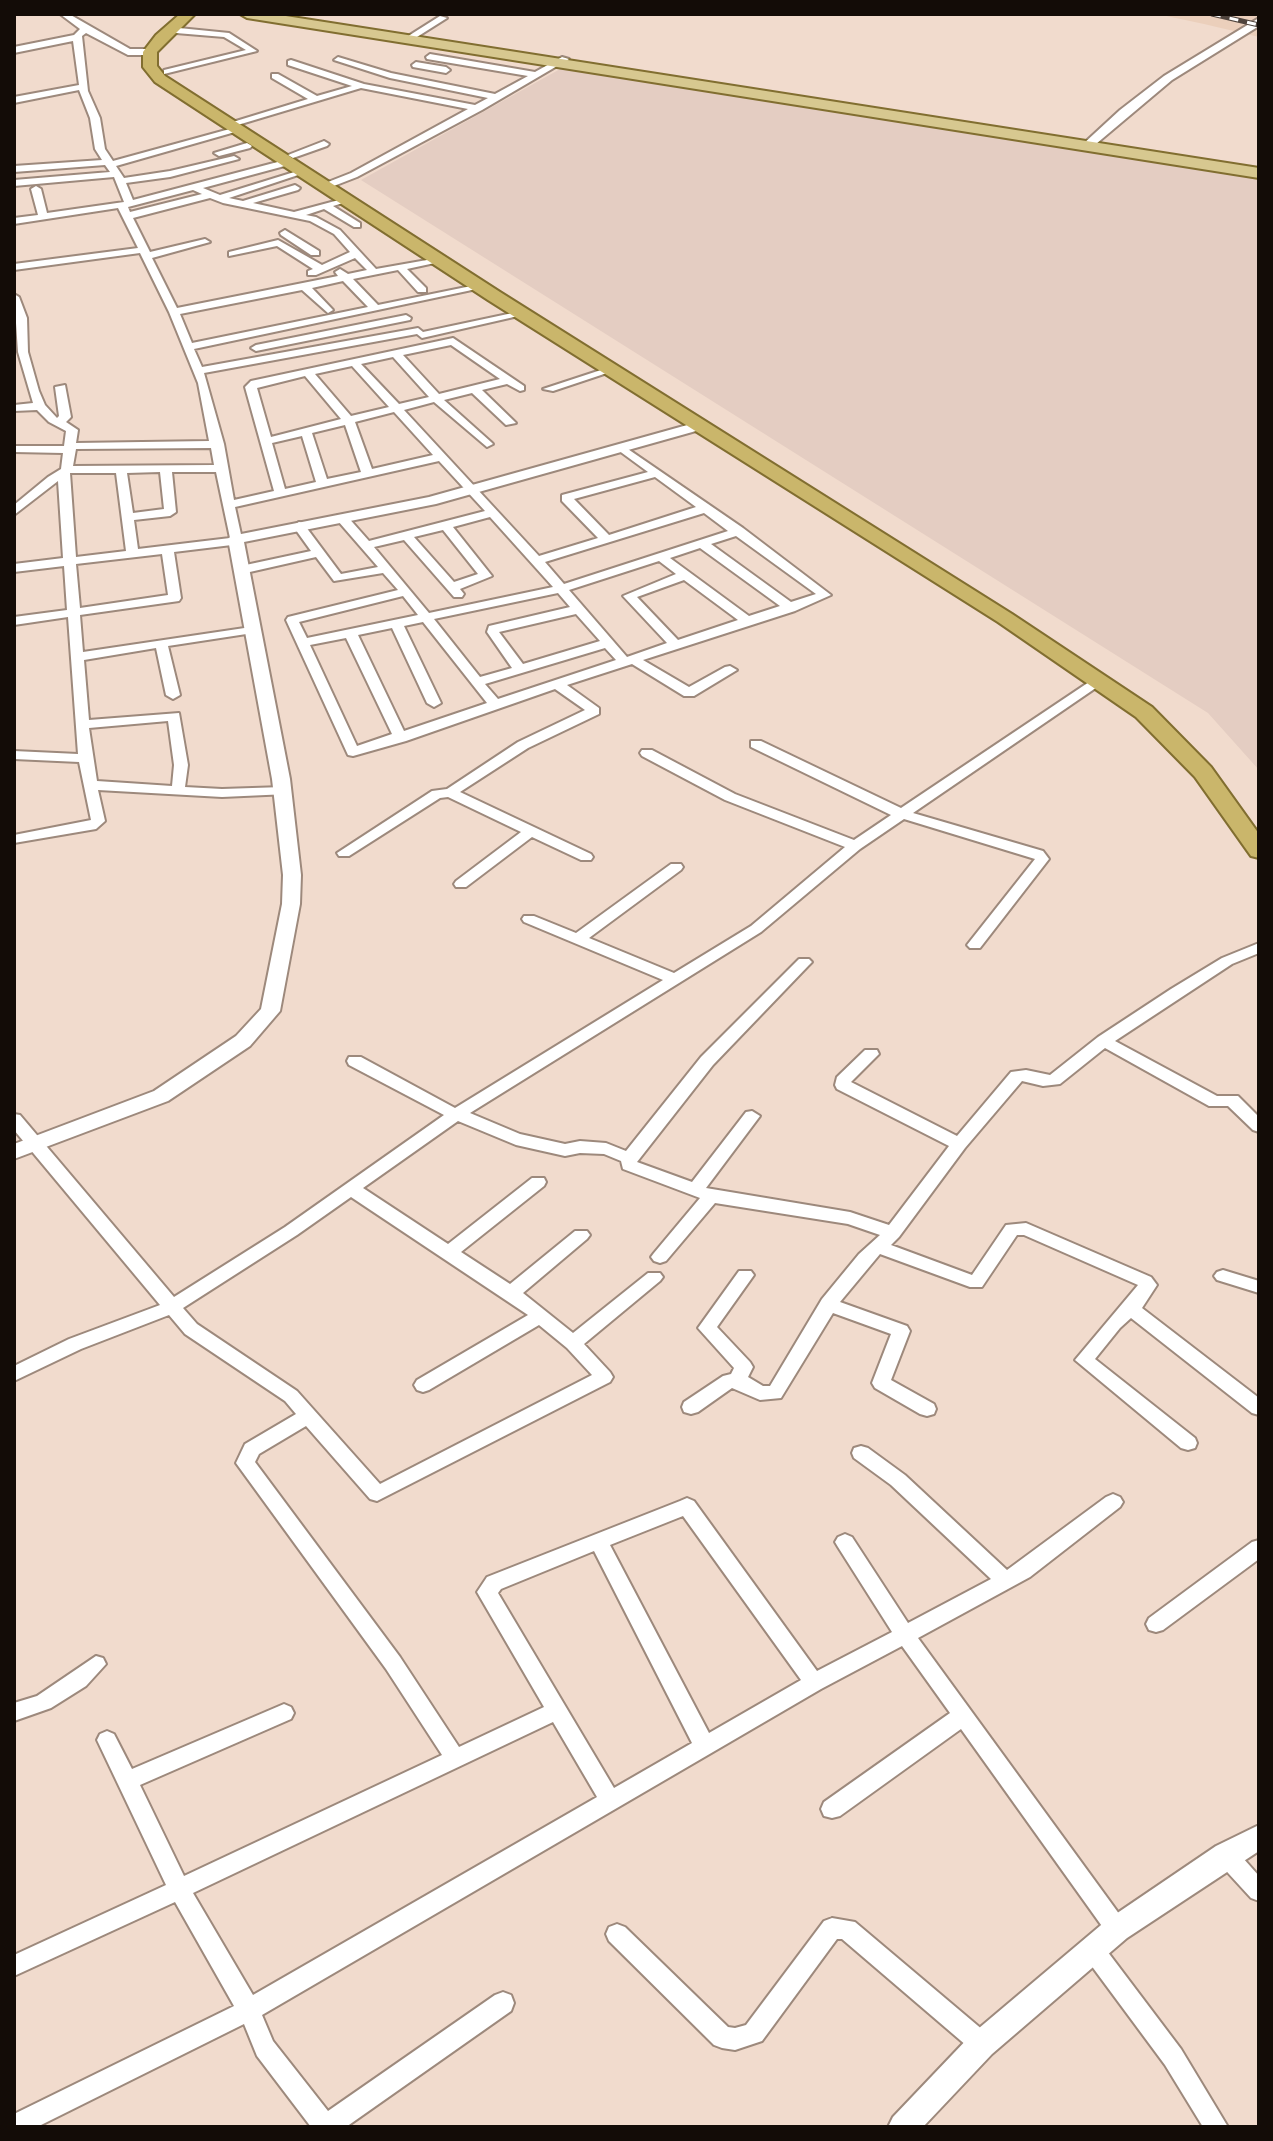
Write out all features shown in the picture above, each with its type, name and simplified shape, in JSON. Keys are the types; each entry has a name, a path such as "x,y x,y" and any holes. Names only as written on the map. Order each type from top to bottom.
{"highway":[{"path":"201,14 161,38 150,52 150,67 155,74 237,133 294,169 337,190 534,310 1123,678 1198,743 1259,822"},
{"path":"183,23 162,56 162,66 237,133"},
{"path":"337,190 522,314 1005,618 1144,712 1203,772 1259,851"}],"main road":[{"path":"247,14 1259,173"},
{"path":"280,14 490,54 560,62"},
{"path":"1088,144 1259,166"}],"street":[{"path":"64,14 81,33 128,52 150,52"},
{"path":"410,38 443,18"},
{"path":"1088,144 1168,78 1259,21"},
{"path":"167,72 253,51 226,35 183,23"},
{"path":"14,50 81,33"},
{"path":"14,1152 161,1096 243,1041 270,1011 291,904 292,875 283,791 218,444 198,371 126,209 114,171 100,149 95,118 84,87 81,33"},
{"path":"438,85 490,54"},
{"path":"430,57 537,75"},
{"path":"338,60 498,97"},
{"path":"170,174 213,197 301,213 325,206 337,190 560,62"},
{"path":"291,63 362,86 479,108"},
{"path":"416,65 521,84"},
{"path":"275,76 317,100"},
{"path":"129,168 202,140 237,133 317,100 362,86"},
{"path":"14,100 84,87"},
{"path":"213,164 202,157 218,149 237,133"},
{"path":"202,140 254,171"},
{"path":"243,203 273,194 294,169 324,144"},
{"path":"14,183 114,171 171,153 218,149"},
{"path":"14,169 170,174 234,159"},
{"path":"126,209 254,171 294,169"},
{"path":"14,221 213,197 294,169"},
{"path":"36,189 43,217"},
{"path":"273,194 337,232 374,272"},
{"path":"325,206 357,225"},
{"path":"285,233 347,277 375,308"},
{"path":"14,267 145,253 205,242"},
{"path":"233,254 281,244 329,266"},
{"path":"279,291 355,254"},
{"path":"174,312 440,259"},
{"path":"400,267 422,290"},
{"path":"304,286 328,310"},
{"path":"188,347 481,287"},
{"path":"14,297 24,329 23,352 40,406 58,423 72,430 65,472 70,564 85,758 98,821 95,825 14,839"},
{"path":"394,305 432,346"},
{"path":"352,313 377,339"},
{"path":"198,371 263,355 290,356 522,314"},
{"path":"263,355 280,343 406,318"},
{"path":"310,322 334,348"},
{"path":"269,330 290,356"},
{"path":"281,494 251,385 455,342 520,388"},
{"path":"396,354 437,399 487,444"},
{"path":"354,362 608,643 631,662 689,693 730,670"},
{"path":"549,389 611,370"},
{"path":"308,372 349,421 368,474"},
{"path":"267,441 509,380"},
{"path":"58,423 65,417 61,387"},
{"path":"474,389 510,423"},
{"path":"14,408 40,406"},
{"path":"14,568 70,564 236,540 342,518 471,490 698,426"},
{"path":"306,432 323,484"},
{"path":"14,449 218,444"},
{"path":"406,592 294,618 352,751 401,738 631,662 791,608 826,593 622,448"},
{"path":"229,505 441,457"},
{"path":"14,511 65,472 223,468"},
{"path":"121,469 133,555"},
{"path":"128,517 170,512 166,469"},
{"path":"606,539 566,498 658,473"},
{"path":"537,561 707,508"},
{"path":"365,546 493,513"},
{"path":"342,518 406,592 496,706"},
{"path":"299,526 340,578 386,569"},
{"path":"446,526 486,576 452,587"},
{"path":"303,643 561,589 739,531"},
{"path":"407,536 470,607"},
{"path":"701,543 791,608"},
{"path":"14,621 175,598 168,550"},
{"path":"241,570 319,553"},
{"path":"660,556 749,622"},
{"path":"677,646 629,596 685,575"},
{"path":"520,670 493,632 494,629 579,609"},
{"path":"396,623 434,703"},
{"path":"78,657 253,629"},
{"path":"350,633 401,738"},
{"path":"477,682 608,643"},
{"path":"161,644 173,695"},
{"path":"14,1374 75,1344 172,1307 352,1189 457,1114 756,929 855,846 1098,680"},
{"path":"344,853 437,794 450,793 523,745 594,711 559,686"},
{"path":"83,725 174,716 181,765 178,791"},
{"path":"756,744 901,814 1038,854 1042,859 975,945"},
{"path":"647,753 730,797 855,846"},
{"path":"14,755 85,758"},
{"path":"93,785 178,791 283,791"},
{"path":"450,793 586,857"},
{"path":"461,884 531,831"},
{"path":"576,940 676,867"},
{"path":"529,919 675,979"},
{"path":"691,1407 724,1383 736,1381 760,1393 775,1393 828,1304 858,1266 893,1233 959,1144 1017,1076 1054,1080 1104,1041 1214,969 1259,948"},
{"path":"629,1158 707,1061 804,962"},
{"path":"1104,1041 1215,1102 1232,1100 1259,1126"},
{"path":"871,1054 843,1081 843,1085 959,1144"},
{"path":"355,1061 403,1089 516,1139 547,1148 591,1147 629,1158"},
{"path":"660,1257 752,1116"},
{"path":"14,1119 191,1329 291,1396 375,1493 380,1494 604,1377 573,1343 511,1293 352,1189"},
{"path":"629,1158 632,1166 703,1193 850,1218 893,1233"},
{"path":"449,1252 538,1182"},
{"path":"879,1247 976,1283 1012,1229 1019,1227 1145,1281 1148,1285 1133,1307 1114,1323 1084,1360 1188,1443"},
{"path":"511,1293 581,1235"},
{"path":"736,1381 744,1367 707,1328 745,1275"},
{"path":"1223,1276 1259,1287"},
{"path":"573,1343 654,1277"},
{"path":"828,1304 901,1331 881,1383 927,1409"},
{"path":"1133,1307 1156,1330 1259,1408"},
{"path":"423,1385 540,1316"},
{"path":"308,1416 252,1449 245,1463 393,1663 455,1758"},
{"path":"861,1453 898,1480 1006,1581"},
{"path":"14,2126 249,2010 814,1683 1006,1581 1113,1502"},
{"path":"611,1801 487,1592 488,1588 681,1507 691,1508 814,1683"},
{"path":"598,1540 705,1747"},
{"path":"845,1542 961,1717 1117,1929"},
{"path":"1156,1624 1259,1548"},
{"path":"14,1712 44,1702 79,1680 96,1664"},
{"path":"14,1966 556,1711"},
{"path":"127,1781 284,1713"},
{"path":"832,1809 961,1717"},
{"path":"107,1740 179,1889 249,2010 265,2048 326,2127 503,2003"},
{"path":"903,2127 982,2044 1117,1929 1226,1855 1259,1837"},
{"path":"1226,1855 1259,1891"},
{"path":"617,1934 722,2037 735,2039 754,2033 832,1928 847,1929 982,2044"},
{"path":"1093,1950 1173,2057 1216,2127"}],"shaded area":[{"path":"1157,14 1259,14 1259,37 1204,24"},
{"path":"562,68 1259,176 1259,770 1208,713 361,180"}],"railway":[{"path":"1212,14 1259,25"}]}
